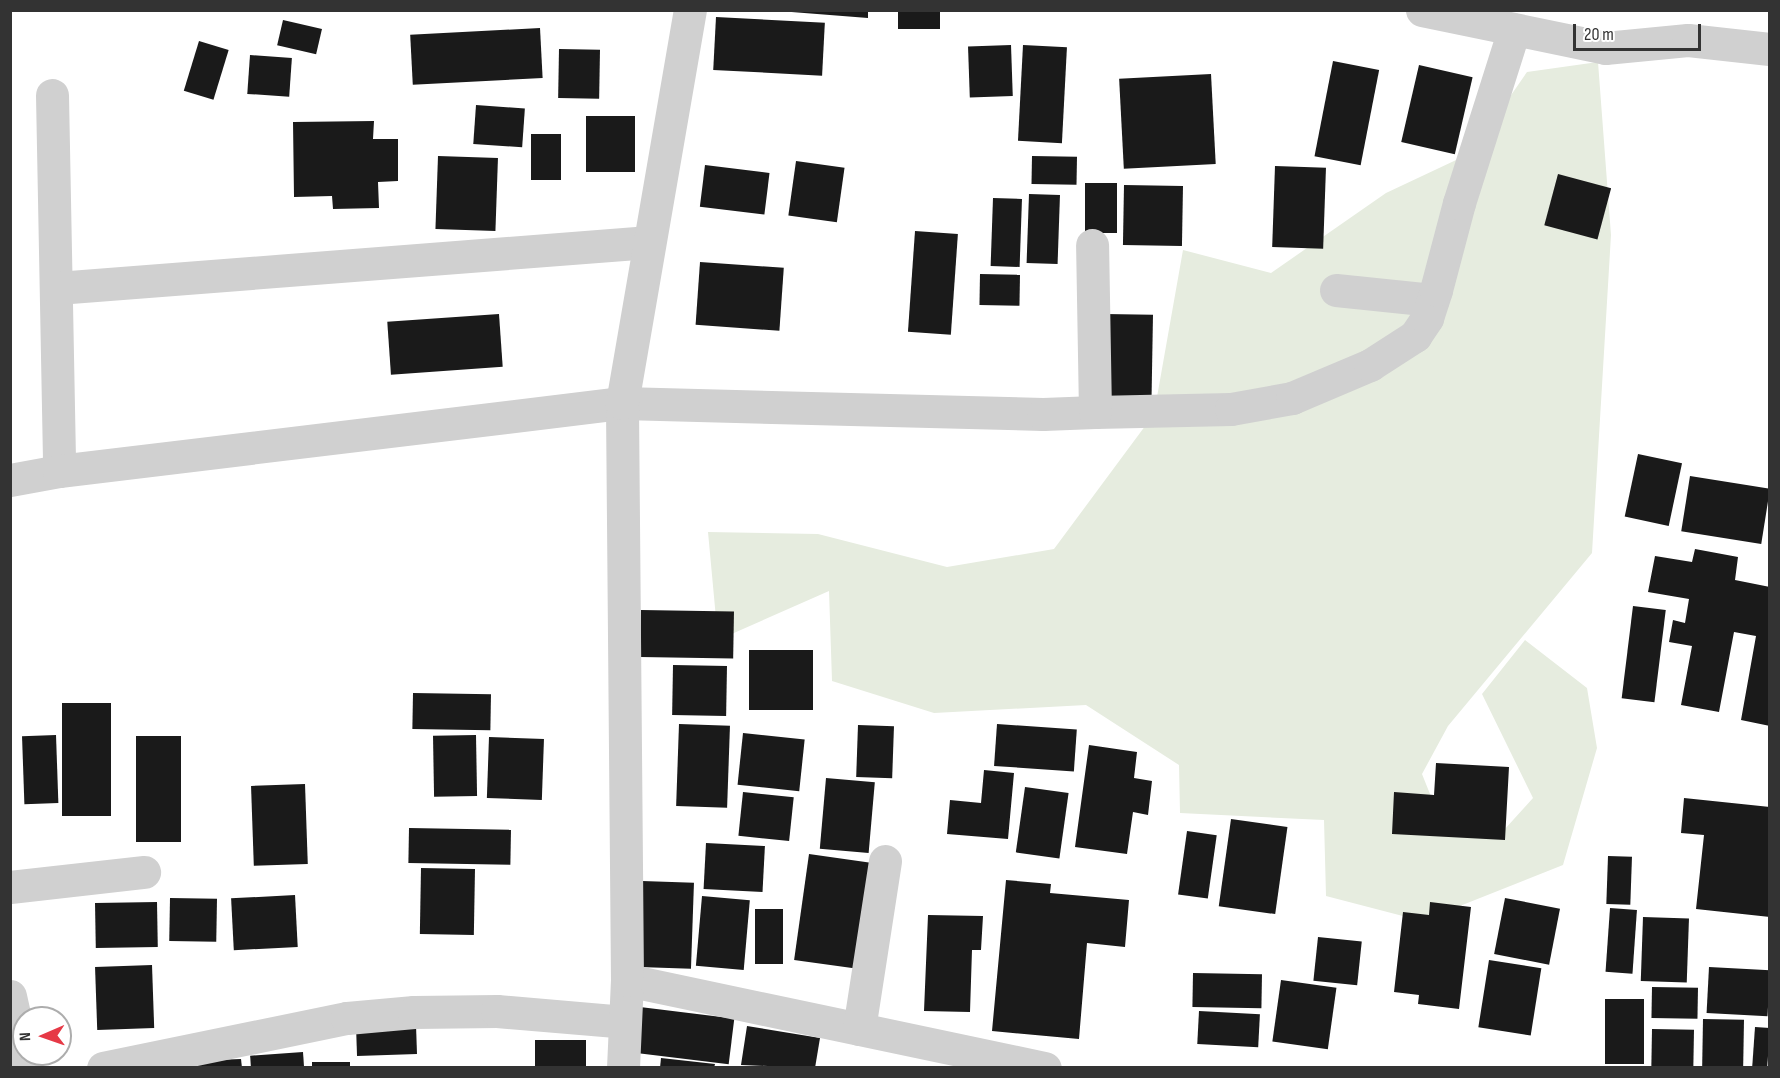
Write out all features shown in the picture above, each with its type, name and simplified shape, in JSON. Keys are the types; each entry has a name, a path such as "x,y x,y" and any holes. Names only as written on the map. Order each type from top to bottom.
{"street":[{"path":"623,1068 627,980 622,404 690,10"},
{"path":"1422,10 1605,48 1688,40 1770,49"},
{"path":"10,480 59,471 622,404 1042,414 1231,409 1292,398 1339,379 1392,352 1422,327 1514,30"},
{"path":"52,95 59,471"},
{"path":"57,288 649,242"},
{"path":"1092,245 1095,412"},
{"path":"1336,290 1432,300"},
{"path":"859,1029 885,861"},
{"path":"10,887 144,872"},
{"path":"627,980 1045,1068"},
{"path":"10,996 26,1068"},
{"path":"102,1068 348,1018 403,1013 497,1011 625,1022"}],"shaded area":[{"path":"1598,62 1611,235 1592,553 1448,726 1422,774 1436,809 1504,830 1533,798 1482,694 1525,640 1587,688 1597,748 1563,865 1422,921 1326,896 1324,820 1180,813 1179,765 1086,705 934,713 832,681 829,591 718,640 708,532 818,534 947,567 1054,549 1154,414 1183,250 1271,273 1386,193 1471,153 1527,72"}],"building":[{"path":"766,10 868,10 868,18"},
{"path":"898,10 940,10 940,29 898,29"},
{"path":"716,17 825,23 822,76 713,70"},
{"path":"283,20 322,29 316,54 277,45"},
{"path":"540,28 543,78 413,85 410,35"},
{"path":"199,41 229,50 213,100 184,91"},
{"path":"1011,45 1013,96 970,97 968,47"},
{"path":"1023,45 1067,47 1062,143 1018,141"},
{"path":"559,49 600,50 599,99 558,98"},
{"path":"250,55 292,58 289,97 247,94"},
{"path":"1333,61 1379,70 1361,165 1314,156"},
{"path":"1419,65 1473,77 1455,154 1401,142"},
{"path":"1211,74 1216,164 1124,169 1119,79"},
{"path":"476,105 525,108 522,147 473,144"},
{"path":"586,116 635,116 635,172 586,172"},
{"path":"374,121 373,139 398,139 398,181 378,182 379,208 333,209 332,196 294,197 293,122"},
{"path":"531,134 561,134 561,180 531,180"},
{"path":"438,156 498,158 495,231 435,229"},
{"path":"1032,156 1077,157 1077,185 1032,184"},
{"path":"796,161 845,168 837,222 788,215"},
{"path":"705,165 770,173 764,215 700,207"},
{"path":"1275,166 1326,168 1323,249 1272,247"},
{"path":"1558,174 1611,188 1597,239 1544,225"},
{"path":"1085,183 1117,183 1117,233 1085,233"},
{"path":"1124,185 1183,186 1182,246 1123,245"},
{"path":"1029,194 1060,195 1058,264 1027,263"},
{"path":"993,198 1022,199 1020,267 991,266"},
{"path":"915,231 958,234 951,335 908,332"},
{"path":"700,262 784,268 779,331 696,325"},
{"path":"980,274 1020,275 1019,306 979,305"},
{"path":"499,314 503,367 391,375 387,322"},
{"path":"1105,314 1153,315 1152,398 1104,397"},
{"path":"1638,454 1682,463 1669,526 1625,517"},
{"path":"1690,476 1770,489 1761,544 1681,531"},
{"path":"1695,549 1738,557 1735,580 1770,587 1770,726 1741,720 1756,636 1734,632 1719,712 1681,705 1692,646 1669,642 1673,620 1685,623 1689,599 1648,592 1655,556 1692,562"},
{"path":"1633,606 1666,610 1654,702 1622,698"},
{"path":"641,610 734,612 733,659 640,657"},
{"path":"749,650 813,650 813,710 749,710"},
{"path":"673,665 727,666 726,716 672,715"},
{"path":"413,693 491,694 490,730 412,729"},
{"path":"62,703 111,703 111,816 62,816"},
{"path":"679,724 730,726 727,808 676,806"},
{"path":"997,724 1077,730 1074,771 994,766"},
{"path":"858,725 894,726 892,778 856,777"},
{"path":"743,733 805,739 799,791 738,785"},
{"path":"56,735 58,803 24,804 22,736"},
{"path":"476,735 477,796 434,797 433,736"},
{"path":"136,736 181,736 181,842 136,842"},
{"path":"489,737 544,739 542,800 487,798"},
{"path":"1089,745 1137,752 1134,778 1152,781 1148,815 1133,812 1127,854 1075,847"},
{"path":"1436,763 1509,767 1505,840 1392,834 1394,792 1434,795"},
{"path":"984,770 1014,773 1008,839 947,834 950,800 981,803"},
{"path":"826,778 875,782 869,853 820,849"},
{"path":"305,784 308,864 254,866 251,786"},
{"path":"1025,787 1069,793 1059,858 1016,852"},
{"path":"743,792 794,797 789,841 738,836"},
{"path":"1684,798 1770,807 1770,917 1696,909 1704,835 1681,833"},
{"path":"1231,819 1287,827 1275,914 1219,906"},
{"path":"409,828 511,830 510,865 408,863"},
{"path":"1187,831 1217,835 1208,899 1178,894"},
{"path":"706,843 765,846 763,892 704,889"},
{"path":"809,854 872,863 857,969 794,960"},
{"path":"1608,856 1632,857 1630,905 1606,904"},
{"path":"421,868 475,869 474,935 420,934"},
{"path":"1006,880 1051,884 1050,893 1129,900 1125,947 1087,943 1079,1039 992,1031"},
{"path":"642,881 694,883 691,969 639,967"},
{"path":"295,895 298,947 234,950 231,898"},
{"path":"702,896 750,900 744,970 696,966"},
{"path":"170,898 217,899 216,942 169,941"},
{"path":"1505,898 1560,909 1549,965 1494,954"},
{"path":"157,902 158,947 96,948 95,903"},
{"path":"1430,902 1471,907 1459,1009 1418,1004 1419,995 1394,992 1403,912 1429,915"},
{"path":"1610,908 1637,910 1632,974 1606,972"},
{"path":"755,909 783,909 783,964 755,964"},
{"path":"928,915 983,916 981,950 972,950 970,1012 924,1011"},
{"path":"1643,917 1689,919 1687,983 1641,981"},
{"path":"1318,937 1362,942 1357,985 1313,981"},
{"path":"1489,960 1541,968 1531,1035 1478,1027"},
{"path":"152,965 154,1028 97,1030 95,967"},
{"path":"1709,967 1770,970 1768,1016 1707,1013"},
{"path":"1193,973 1262,974 1261,1008 1192,1007"},
{"path":"1281,980 1336,988 1328,1049 1272,1041"},
{"path":"1652,987 1698,988 1697,1019 1651,1018"},
{"path":"1605,999 1644,999 1644,1064 1605,1064"},
{"path":"640,1007 734,1019 729,1064 634,1053"},
{"path":"1199,1011 1260,1014 1258,1047 1197,1044"},
{"path":"1703,1019 1744,1020 1743,1068 1702,1068"},
{"path":"416,1025 417,1054 357,1056 356,1027"},
{"path":"747,1026 820,1038 815,1068 741,1065"},
{"path":"1755,1027 1770,1028 1767,1068 1752,1068"},
{"path":"1652,1029 1694,1030 1693,1068 1651,1068"},
{"path":"535,1040 586,1040 586,1068 535,1068"},
{"path":"303,1052 304,1068 251,1068 250,1056"},
{"path":"661,1058 715,1064 714,1068 660,1068"},
{"path":"241,1059 242,1068 191,1068 191,1061"},
{"path":"312,1062 350,1062 350,1068 312,1068"}]}
